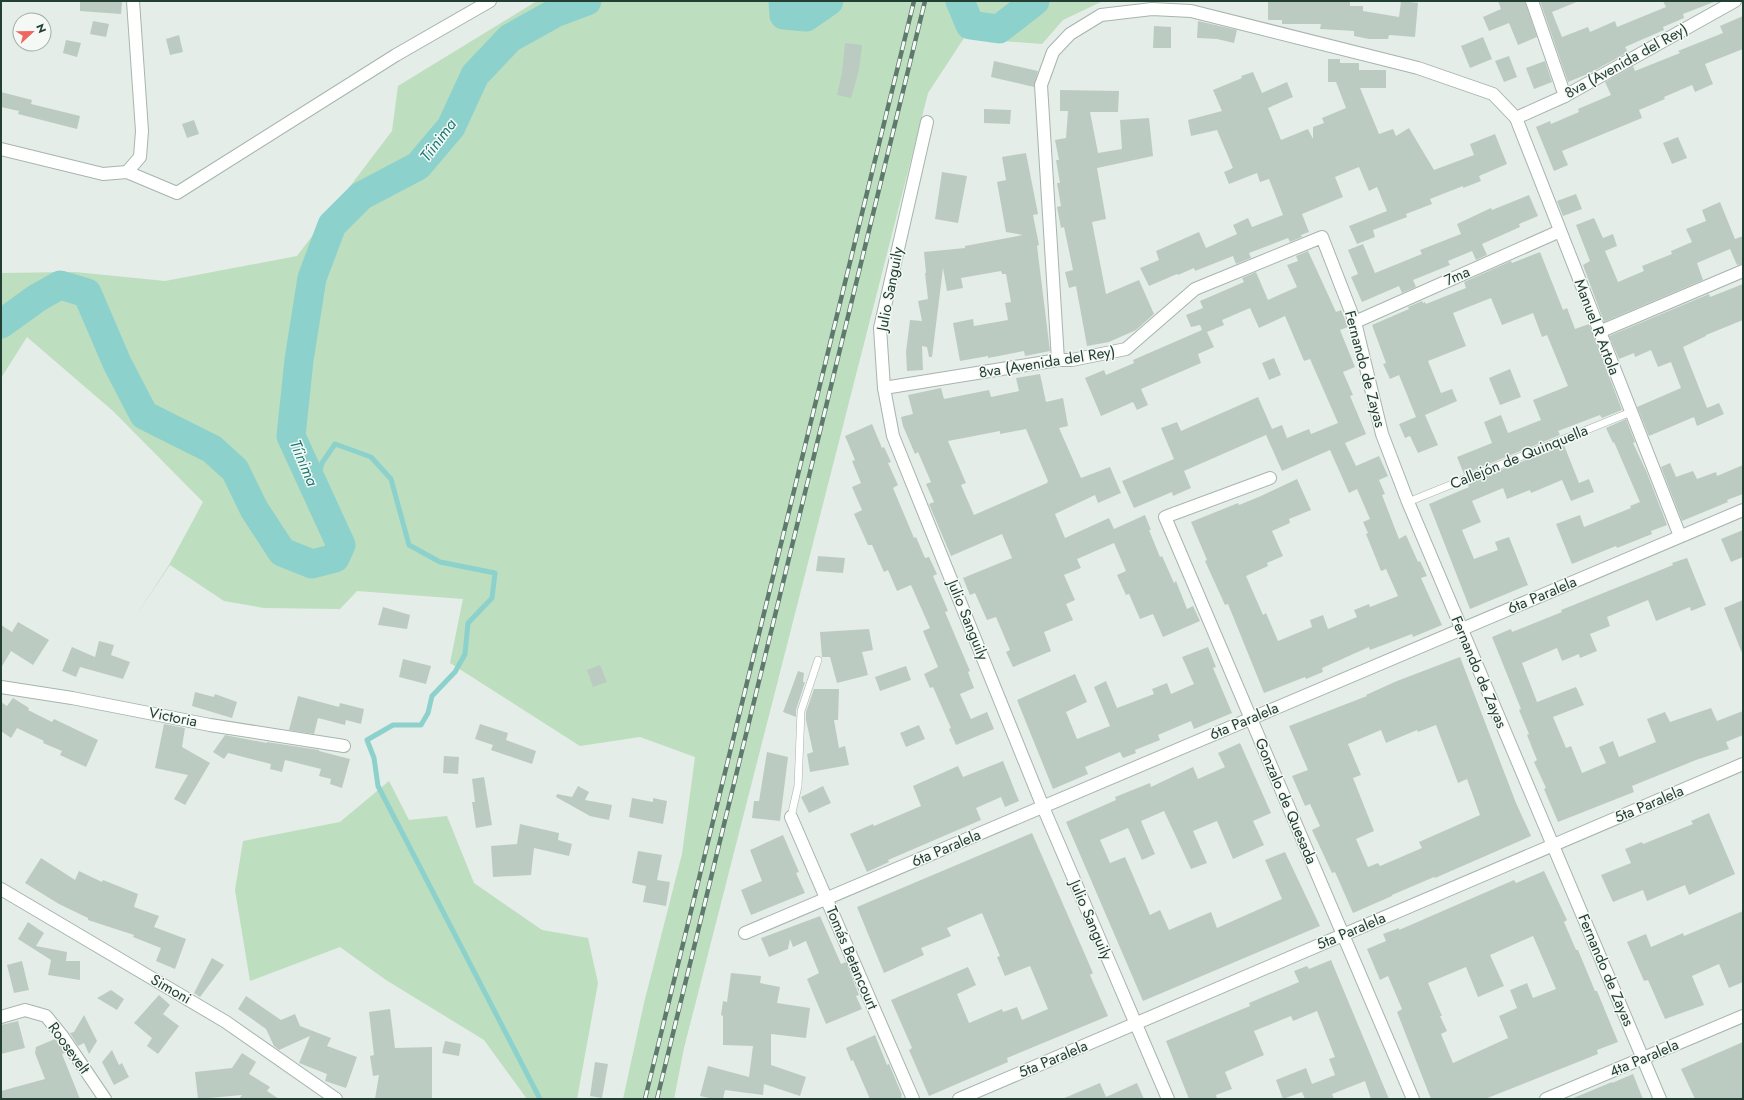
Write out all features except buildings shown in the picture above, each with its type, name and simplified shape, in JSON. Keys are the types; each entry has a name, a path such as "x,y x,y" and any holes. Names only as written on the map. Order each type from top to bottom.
{"street":[{"path":"127,172 140,157 142,131 133,1"},
{"path":"1,149 103,174 127,172 177,193 396,55 490,1"},
{"path":"1532,1 1565,96"},
{"name":"8va (Avenida del Rey)","path":"1516,118 1565,96 1735,1"},
{"path":"1058,360 1041,85 1053,52 1070,34 1101,15 1152,9 1191,11 1418,68 1493,94 1516,118"},
{"name":"Manuel R Artola","path":"1516,118 1680,536"},
{"name":"Julio Sanguily","path":"927,122 880,328 884,388 893,436 1043,806 1168,1099"},
{"name":"7ma","path":"1355,322 1560,231"},
{"name":"8va (Avenida del Rey)","path":"884,388 1058,360 1072,360 1126,349 1195,289 1322,237"},
{"name":"Fernando de Zayas","path":"1322,237 1355,322 1382,434 1408,502 1552,846 1644,1058 1660,1099"},
{"path":"1599,332 1743,271"},
{"name":"Gonzalo de Quesada","path":"1270,478 1165,517 1413,1099"},
{"name":"6ta Paralela","path":"745,933 1743,510"},
{"name":"Victoria","path":"1,687 80,700 210,725 344,746"},
{"name":"5ta Paralela","path":"959,1099 1743,764"},
{"name":"Tomás Betancourt","path":"791,817 913,1099"},
{"name":"Simoni","path":"1,889 226,1022 336,1099"},
{"name":"Roosevelt","path":"1,1017 25,1010 46,1016 63,1037 105,1099"},
{"name":"4ta Paralela","path":"1546,1099 1743,1016"}],"lane":[{"name":"Callejón de Quinquella","path":"1408,502 1631,412"},
{"path":"791,817 798,786 801,711 818,660"}],"green space":[{"path":"537,1 1103,1 1063,20 1042,44 964,38 928,93 684,1048 674,1099 623,1099 644,1003 682,854 695,757 640,737 580,746 450,663 463,599 357,591 340,609 264,608 224,601 170,565 135,617 169,565 203,502 113,411 27,337 1,378 1,273 75,272 165,281 297,256 392,131 398,86"},
{"path":"389,781 409,820 447,816 474,883 542,930 588,938 598,983 577,1099 527,1099 484,1040 386,980 340,947 250,981 235,890 243,841 340,822"}],"waterway":[{"name":"Tíinima","path":"1,324 37,298 60,285 87,293 117,363 144,415 212,449 235,470 254,509 282,552 312,564 335,558 341,545 291,436 299,360 312,278 332,225 361,196 418,166 451,127 475,75 510,38 555,13 587,1"},
{"name":"Tíinima","path":"783,1 784,15 806,17 829,1"},
{"name":"Tíinima","path":"960,1 970,25 999,29 1035,1"},
{"path":"315,488 322,463 335,444 371,457 391,479 409,545 440,562 495,573 492,598 468,623 465,654 455,672 432,696 428,713 421,725 393,725 367,740 374,758 378,786 540,1099"}],"railway":[{"path":"645,1099 914,1"},
{"path":"657,1099 925,1"}]}
